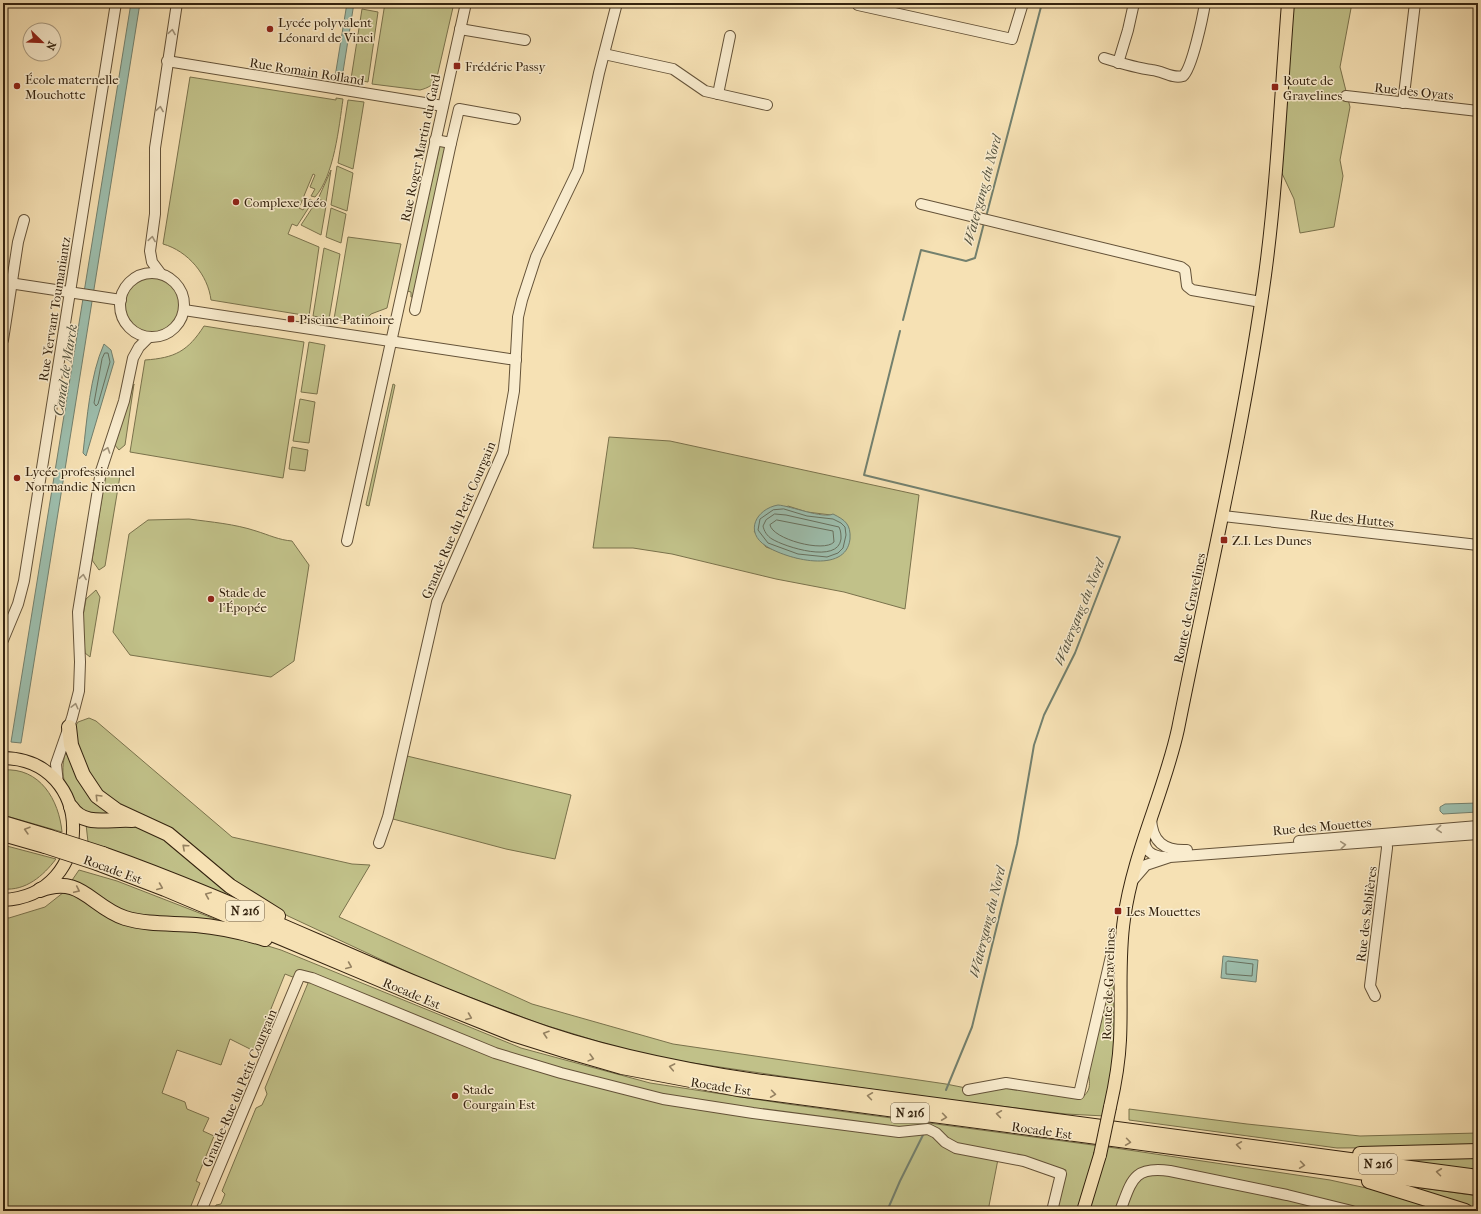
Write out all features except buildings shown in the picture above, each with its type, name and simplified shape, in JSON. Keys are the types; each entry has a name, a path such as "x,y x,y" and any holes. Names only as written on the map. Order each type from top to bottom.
{"highway":[{"path":"69,727 71,745 83,775 91,789 108,806 161,830 176,839 221,880 263,908 386,971"},
{"path":"71,807 76,814 87,819 98,821 123,819 144,823"},
{"name":"Rocade Est","path":"3,823 48,841 192,888 386,971 473,1007 539,1032 608,1052 665,1066 783,1085 1478,1177"},
{"name":"Rocade Est","path":"3,834 48,841"},
{"name":"Rocade Est","path":"100,858 165,889 513,1034 582,1056 651,1073 745,1090 1478,1188"},
{"path":"40,890 58,884 67,886 79,890 110,911 126,918 217,928 260,938 295,950 313,951"},
{"path":"1278,1151 1368,1154 1478,1151"},
{"path":"1335,1169 1352,1178 1390,1187 1465,1211"}],"main road":[{"name":"Route de Gravelines","path":"1083,1211 1100,1155 1110,1106 1120,1042 1122,942 1124,919 1131,882 1177,735 1223,516 1261,302 1270,231 1288,3"},
{"path":"3,758 16,759 37,766 58,784 71,807 74,827 70,854 56,877 40,890 22,898 3,900"}],"street":[{"name":"Rue Yervant Toumaniantz","path":"3,640 18,604 24,581 116,3"},
{"path":"162,274 148,273 135,278 126,288 121,300 121,314 126,324 136,333 149,337 163,336 172,331 179,323 184,310 184,299 180,289 174,281 162,274 152,262 150,251 155,214 156,137 177,3"},
{"name":"Rue Roger Martin du Gard","path":"347,541 466,3"},
{"name":"Grande Rue du Petit Courgain","path":"379,843 388,817 438,602 493,476 504,446 513,398 518,317 522,300 536,257 576,175 617,3"},
{"path":"858,3 858,5 1012,39 1023,3"},
{"path":"1118,63 1134,3"},
{"path":"1104,58 1145,70 1155,70 1176,77 1183,76 1188,69 1199,32 1205,3"},
{"path":"1403,103 1414,3"},
{"path":"460,29 525,40"},
{"path":"718,94 730,36"},
{"path":"604,54 673,69 701,89 767,105"},
{"name":"Rue Romain Rolland","path":"167,62 443,106"},
{"name":"Rue des Oyats","path":"1346,96 1478,111"},
{"path":"400,299 416,306 459,109 515,119"},
{"path":"435,140 451,143"},
{"path":"921,204 1181,267 1185,270 1187,286 1192,290 1261,302"},
{"path":"3,340 7,283 24,220"},
{"path":"7,283 121,300"},
{"path":"184,310 516,360"},
{"path":"58,784 56,764 76,705 79,683 78,612 101,471 126,395 133,358 139,347 149,337"},
{"name":"Rue des Huttes","path":"1223,516 1478,545"},
{"name":"Rue Yervant Toumaniantz","path":"3,633 12,619"},
{"path":"3,751 16,759"},
{"path":"1151,816 1153,829 1156,836 1169,853"},
{"name":"Rue des Mouettes","path":"1386,838 1478,826"},
{"name":"Rue des Mouettes","path":"1131,882 1146,865 1169,853 1179,850 1478,834"},
{"path":"1138,860 1147,851 1144,837"},
{"name":"Rue des Sablières","path":"1375,996 1370,986 1386,838"},
{"name":"Rue des Mouettes","path":"1147,851 1153,849 1169,853"},
{"path":"968,1090 1006,1083 1079,1094 1112,952 1115,944 1122,942"},
{"name":"Grande-Rue du Petit Courgain","path":"201,1211 300,975 312,978 495,1053 561,1073 656,1097 856,1127 903,1132 918,1128 928,1129 936,1133 945,1142 956,1148 1024,1161 1061,1174 1052,1211"},
{"path":"1120,1211 1134,1178 1145,1171 1154,1170 1170,1171 1272,1192 1352,1211"}],"green space":[{"path":"385,3 454,3 437,77 428,87 420,90 372,84"},
{"path":"1292,3 1352,3 1340,67 1350,107 1340,160 1343,176 1334,227 1300,233 1294,199 1279,167"},
{"path":"362,9 378,12 368,82 351,79"},
{"name":"Complexe Icéo","path":"190,77 336,100 336,98 343,99 335,151 327,177 315,197 311,196 315,189 310,187 315,175 313,174 299,208 303,210 310,199 313,201 297,226 292,224 288,234 319,247 309,316 211,300 206,282 195,265 181,252 163,244"},
{"path":"348,100 364,102 353,169 338,163"},
{"path":"440,145 447,147 414,297 411,297 411,292 407,291"},
{"path":"337,166 353,173 347,211 331,205"},
{"path":"331,170 326,202 318,199"},
{"path":"316,202 326,206 321,235 301,225"},
{"path":"331,208 346,214 341,243 326,237"},
{"path":"348,237 401,244 387,308 371,314 363,323 334,319"},
{"path":"324,248 340,254 329,319 313,316"},
{"path":"153,277 164,279 173,285 179,294 181,305 179,316 173,325 164,331 153,333 142,331 133,325 127,316 125,305 127,294 133,285 142,279"},
{"path":"204,326 304,342 283,478 130,452 145,360 165,357 180,352 192,342"},
{"path":"309,342 325,345 317,394 301,392"},
{"path":"134,384 125,445 119,450 114,444"},
{"path":"393,384 395,385 369,506 366,505"},
{"path":"300,399 315,402 309,443 293,441"},
{"path":"609,437 670,441 919,495 905,609 844,592 776,579 672,554 633,548 593,548","holes":["788,506 807,512 831,515 797,558 766,547 754,531"]},
{"path":"292,447 308,450 305,471 289,469"},
{"path":"115,469 120,476 105,566 99,570 92,560 105,478"},
{"name":"Stade de l'Épopée","path":"189,519 240,527 292,541 309,565 294,661 271,677 130,655 113,632 129,534 148,520"},
{"path":"96,590 100,597 90,657 85,653 82,622 86,599"},
{"path":"89,718 96,721 232,837 352,864 370,865 339,917 532,1004 673,1044 946,1084 981,1091 1003,1087 1079,1099 1086,1094 1089,1087 1088,1071 1116,951 1116,1034 1105,1116 1066,1114 917,1096 665,1059 610,1045 538,1023 427,981 288,916 252,896 110,801 94,785 81,756 74,729 78,722"},
{"path":"67,747 118,814 86,816 79,807 69,792 63,776 64,758"},
{"path":"407,756 571,795 555,859 506,849 393,819"},
{"path":"3,770 16,770 27,774 37,780 45,788 57,808 62,832 3,815"},
{"path":"86,824 147,827 257,908 88,842"},
{"path":"3,845 56,859 40,876 26,885 19,888 3,889"},
{"path":"79,870 117,881 238,928 245,939 281,950 521,1048 650,1083 787,1104 1115,1148 1330,1180 1398,1195 1447,1211 1057,1211 1066,1170 999,1154 988,1211 214,1211 216,1205 221,1204 225,1194 222,1191 256,1108 262,1105 267,1094 265,1088 308,983 285,974 254,1051 230,1039 221,1065 177,1050 162,1093 185,1102 187,1109 209,1118 203,1131 214,1136 196,1181 200,1183 189,1211 3,1211 3,917 9,918 45,907 64,892"},
{"path":"1129,1109 1360,1136 1478,1133 1478,1147 1337,1148 1129,1120"},
{"path":"1478,1154 1478,1170 1386,1158"},
{"path":"1395,1184 1478,1196 1478,1211 1477,1211"}],"water":[{"path":"131,3 140,3 21,743 11,742"},
{"path":"347,3 354,3 342,78 335,77"},
{"path":"104,344 111,350 114,362 86,456 83,453 92,383 99,356"},
{"path":"778,505 815,514 833,514 841,518 848,526 850,534 850,539 846,550 838,557 814,561 787,555 766,546 759,540 754,528 759,516 764,511 770,507"},
{"path":"1478,803 1478,812 1443,814 1440,811 1440,807 1445,804"},
{"path":"1223,956 1258,960 1256,982 1221,978"}],"waterway":[{"name":"Watergang du Nord","path":"986,217 1042,3"},
{"name":"Watergang du Nord","path":"903,320 921,250 966,261 975,258 984,223"},
{"name":"Watergang du Nord","path":"900,331 864,475 1120,537 1075,653 1044,715 1034,745 1017,844 972,1027 946,1090"},
{"name":"Watergang du Nord","path":"887,1211 924,1133"}],"place":[{"name":"Lycée polyvalent Léonard de Vinci","path":"270,29"},
{"name":"Frédéric Passy","path":"457,66"},
{"name":"École maternelle Mouchotte","path":"17,86"},
{"name":"Route de Gravelines","path":"1275,87"},
{"name":"Complexe Icéo","path":"236,202"},
{"name":"Piscine-Patinoire","path":"291,319"},
{"name":"Lycée professionnel Normandie Niemen","path":"17,478"},
{"name":"Z.I. Les Dunes","path":"1224,540"},
{"name":"Stade de l'Épopée","path":"211,599"},
{"name":"Les Mouettes","path":"1118,911"},
{"name":"Stade Courgain Est","path":"455,1096"}],"water label":[{"name":"Canal de Marck","path":"65,370"}]}
